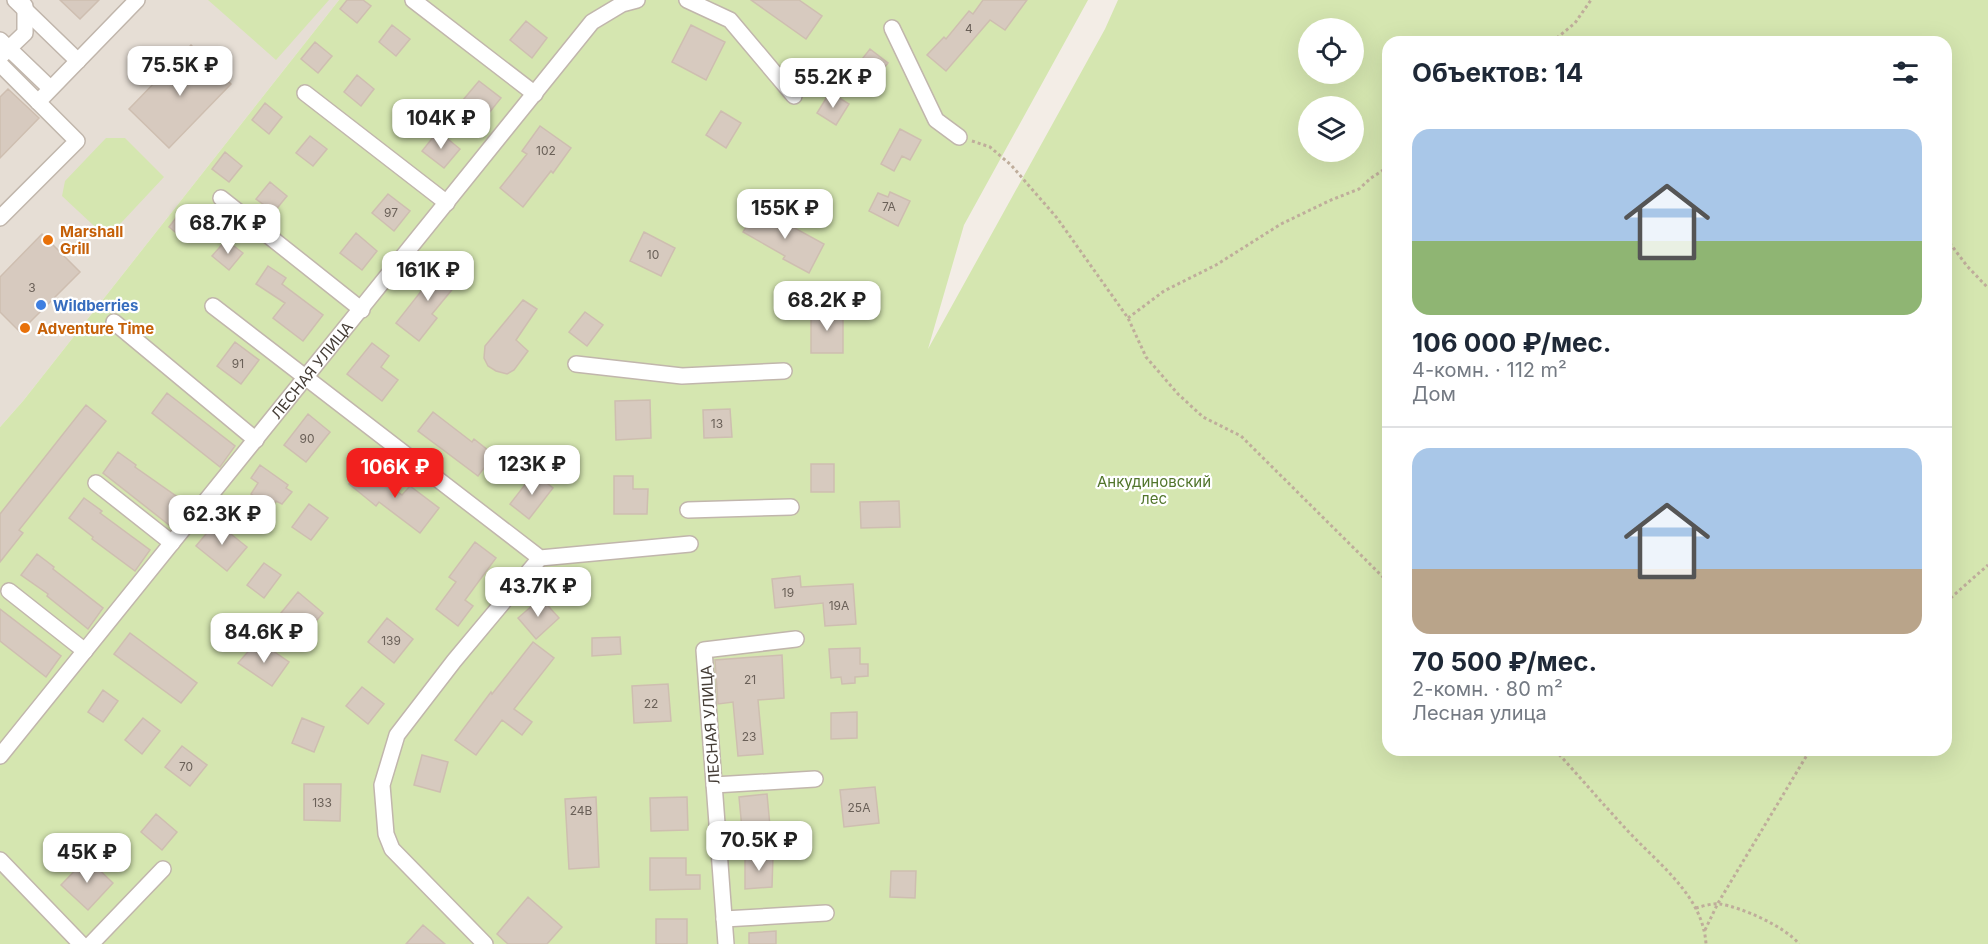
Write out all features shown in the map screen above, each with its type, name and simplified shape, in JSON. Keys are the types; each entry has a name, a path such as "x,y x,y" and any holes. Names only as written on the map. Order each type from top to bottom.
{"street":[{"path":"38,102 137,0"},
{"path":"413,0 535,94"},
{"name":"ЛЕСНАЯ УЛИЦА","path":"0,756 592,22 620,2 638,0"},
{"path":"687,0 730,20 794,96"},
{"path":"22,3 78,61"},
{"path":"22,3 25,33 3,49 50,88"},
{"path":"892,28 936,120 959,137"},
{"path":"0,64 77,141 0,218"},
{"path":"305,93 447,203"},
{"path":"221,198 362,310"},
{"path":"213,306 540,558 690,544"},
{"path":"114,322 256,440"},
{"path":"576,364 682,376 784,371"},
{"path":"96,483 172,543"},
{"path":"688,510 791,507"},
{"path":"485,944 392,849 386,834 382,785 397,735 454,661 540,558"},
{"path":"9,591 85,651"},
{"name":"ЛЕСНАЯ УЛИЦА","path":"726,944 704,650 796,639"},
{"path":"714,785 815,779"},
{"path":"0,860 81,944"},
{"path":"91,944 163,869"},
{"path":"724,919 826,913"}],"path":[{"path":"1559,36 1575,23 1591,0"},
{"path":"959,137 990,147 1011,165 1057,218 1128,318 1146,357 1178,394 1203,417 1241,436 1382,576"},
{"path":"1128,318 1164,291 1216,265 1252,240 1331,200 1359,189 1382,171"},
{"path":"1952,246 1988,288"},
{"path":"1952,597 1988,565"},
{"path":"1560,756 1628,831 1668,871 1696,908 1705,930 1706,944"},
{"path":"1705,930 1718,903 1806,756"},
{"path":"1696,908 1718,903 1759,917 1792,935 1799,944"}],"shaded area":[{"path":"0,0 339,0 23,401 0,427"}],"green space":[{"path":"208,0 329,0 276,60"},
{"name":"Анкудиновский лес","path":"339,0 1088,0 964,225 928,349 1105,29 1118,0 1988,0 1988,944 0,944 0,427 23,401"},
{"path":"106,138 125,138 164,177 107,238 62,196 65,181"}],"building":[{"path":"60,0 99,0 80,19"},
{"path":"347,0 363,0 371,6 357,23 340,9"},
{"path":"751,0 799,0 822,16 806,39"},
{"path":"983,0 1027,0 1005,30 990,20 946,71 927,55 944,37 946,39 969,11 973,14"},
{"path":"526,21 547,38 532,58 510,40"},
{"path":"392,25 410,39 396,56 379,42"},
{"path":"691,25 725,42 706,80 672,62"},
{"path":"315,42 332,56 318,73 301,59"},
{"path":"191,45 231,84 169,148 129,109"},
{"path":"870,49 888,63 873,82 855,68"},
{"path":"357,75 374,89 361,106 344,92"},
{"path":"479,81 501,98 485,118 463,100"},
{"path":"8,89 39,118 0,158 0,97"},
{"path":"830,92 849,104 836,125 817,113"},
{"path":"265,103 282,117 269,134 252,120"},
{"path":"721,111 741,123 726,148 706,135"},
{"path":"540,126 571,148 553,173 551,171 523,207 500,188 527,154 522,151"},
{"path":"900,129 921,140 910,160 902,156 894,171 881,164"},
{"path":"438,131 460,149 444,168 422,151"},
{"path":"310,136 327,149 313,166 296,153"},
{"path":"225,152 242,166 229,182 212,169"},
{"path":"270,182 287,196 274,212 256,199"},
{"path":"890,192 910,201 898,226 869,211 878,193 888,197"},
{"path":"388,194 410,211 394,231 372,213"},
{"path":"758,208 824,244 809,273 783,259 785,256 743,232"},
{"path":"182,210 200,224 186,241 169,227"},
{"path":"644,232 675,248 661,276 630,261"},
{"path":"356,233 377,251 362,270 340,253"},
{"path":"42,234 80,272 20,332 0,312 0,277"},
{"path":"226,240 243,253 229,270 212,256"},
{"path":"438,262 460,280 432,314 437,318 419,341 396,323 426,285 422,282"},
{"path":"268,266 286,278 282,284 323,315 303,341 273,318 285,303 256,284"},
{"path":"523,300 537,309 516,340 528,351 514,370 507,374 496,371 488,366 484,358 485,346"},
{"path":"811,311 843,311 843,353 811,353"},
{"path":"585,312 603,325 587,346 569,332"},
{"path":"235,342 259,360 241,384 217,366"},
{"path":"372,343 389,356 381,367 398,380 382,401 347,374"},
{"path":"167,393 235,446 220,467 152,413"},
{"path":"650,400 651,438 616,440 615,401"},
{"path":"86,405 106,421 19,530 23,533 0,562 0,514"},
{"path":"730,409 732,437 704,438 703,410"},
{"path":"433,412 472,442 474,439 494,455 478,476 418,431"},
{"path":"308,414 330,432 306,462 284,445"},
{"path":"118,452 186,503 169,525 103,473"},
{"path":"811,464 834,464 834,492 811,492"},
{"path":"260,465 288,485 286,488 292,492 282,504 276,501 271,508 251,494 258,483 251,478"},
{"path":"364,465 402,495 410,486 439,508 420,533 379,502 376,506 349,484"},
{"path":"534,473 553,488 529,519 510,504"},
{"path":"614,476 633,476 633,489 648,489 647,514 614,514"},
{"path":"84,498 102,511 100,513 150,550 135,571 92,539 93,537 69,518"},
{"path":"899,501 900,527 861,528 860,502"},
{"path":"309,504 328,518 311,540 292,527"},
{"path":"216,522 247,547 227,571 196,546"},
{"path":"475,542 496,558 465,600 473,606 458,626 436,609 456,582 449,577"},
{"path":"37,554 103,608 88,629 47,596 48,594 21,575"},
{"path":"264,563 281,575 264,598 247,585"},
{"path":"800,576 801,587 853,584 856,624 825,626 823,603 775,608 772,579"},
{"path":"298,592 323,613 305,634 281,613"},
{"path":"541,598 559,618 536,639 518,618"},
{"path":"0,609 61,656 46,677 0,641"},
{"path":"387,618 413,639 394,663 368,642"},
{"path":"130,633 197,683 181,703 114,654"},
{"path":"620,637 621,654 592,656 592,638"},
{"path":"533,642 554,658 514,709 532,722 522,735 502,720 476,755 455,740"},
{"path":"253,646 262,653 266,646 289,662 272,686 238,663"},
{"path":"860,648 860,664 868,664 868,676 855,677 855,683 842,684 841,677 831,678 829,649"},
{"path":"782,655 784,698 758,700 763,754 738,756 733,702 718,704 715,660"},
{"path":"668,684 671,721 634,723 632,686"},
{"path":"362,687 384,704 368,724 346,706"},
{"path":"103,690 118,701 103,722 88,712"},
{"path":"857,712 857,738 831,739 831,713"},
{"path":"143,718 160,731 142,754 125,740"},
{"path":"302,718 324,727 314,752 292,743"},
{"path":"182,746 207,765 190,786 165,767"},
{"path":"422,755 448,762 440,792 414,785"},
{"path":"304,784 341,784 340,821 304,820"},
{"path":"875,787 879,823 844,827 840,790"},
{"path":"767,794 770,826 742,829 739,797"},
{"path":"596,797 599,867 569,869 565,799"},
{"path":"687,797 688,830 651,831 650,798"},
{"path":"156,814 177,832 162,850 141,832"},
{"path":"773,856 772,887 745,889 745,857"},
{"path":"87,858 113,883 88,910 61,885"},
{"path":"650,858 686,858 686,875 700,875 700,889 650,890"},
{"path":"891,871 916,871 915,898 890,897"},
{"path":"528,897 562,927 547,944 508,944 497,934"},
{"path":"656,919 687,919 687,944 656,944"},
{"path":"423,925 445,944 406,944"},
{"path":"776,931 776,944 749,944 749,933"}],"place":[{"name":"Marshall Grill","path":"48,240"},
{"name":"Wildberries","path":"41,305"},
{"name":"Adventure Time","path":"25,328"}]}
